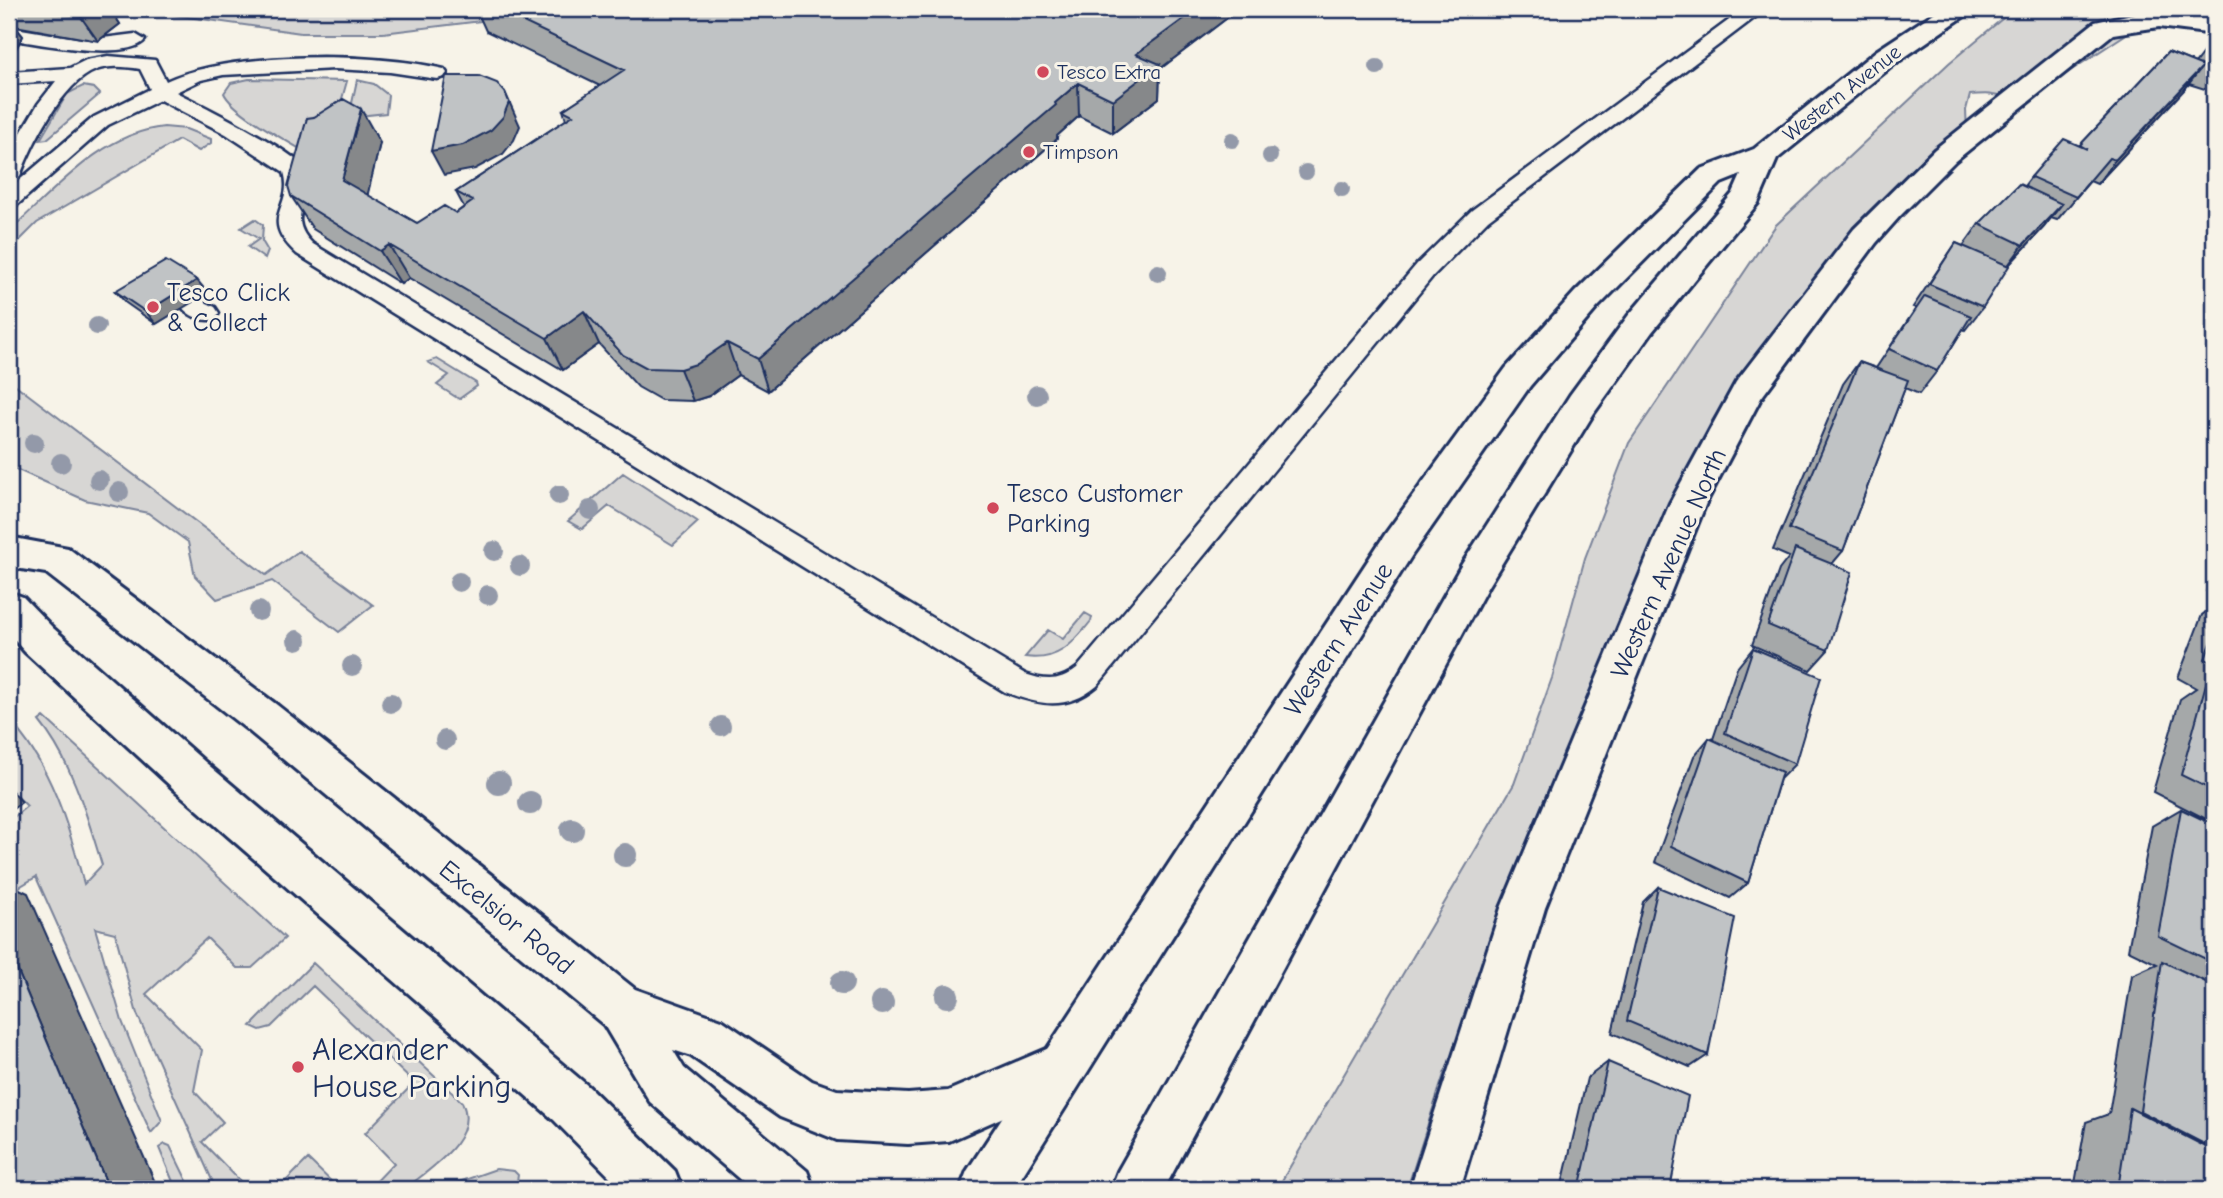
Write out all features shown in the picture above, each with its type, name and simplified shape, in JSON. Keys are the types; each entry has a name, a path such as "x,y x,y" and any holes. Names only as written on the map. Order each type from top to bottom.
{"main road":[{"name":"Western Avenue","path":"985,1189 1399,544 1518,377 1586,300 1712,176 1764,155 1886,57 1957,9"},
{"name":"Western Avenue North","path":"1435,1189 1523,908 1688,503 1748,391 1865,236 1945,155 2104,28 2132,19 2162,18 2205,24"},
{"name":"Western Avenue","path":"1136,1189 1475,575 1582,404 1640,324 1747,196 1764,155"},
{"name":"Excelsior Road","path":"9,552 55,559 263,718 621,1008 705,1037 797,1100 837,1115 908,1119 949,1116 1061,1068"},
{"path":"9,608 39,640 190,776 571,1103 657,1189"},
{"path":"621,1008 667,1085 789,1189"}],"lane":[{"path":"109,33 139,41 146,51 148,64 161,92 233,129 294,169 297,173 288,217 289,233 305,249 1015,683 1035,691 1055,693 1074,689 1096,668 1392,309 1453,241 1480,215 1756,9"},
{"path":"9,33 87,46 135,40"},
{"path":"9,200 101,121 195,75 223,69 335,63 390,66 437,73"},
{"path":"12,83 71,74 93,64 148,64"},
{"path":"9,176 14,162 58,88 71,74"}],"shaded area":[{"path":"130,9 510,9 481,21 383,33 301,33"},
{"path":"2014,9 2214,9 2214,32 2167,25 2137,27 2046,87 2034,99 2022,101 1990,94 1970,95 1966,110 1967,132 1737,381 1712,421 1684,480 1474,1033 1445,1071 1407,1189 1277,1189 1514,784 1552,678 1585,558 1629,443 1776,225 1949,63"},
{"path":"249,79 347,81 324,163 254,121 230,101 224,93 231,83"},
{"path":"357,80 374,84 388,95 386,113 349,117"},
{"path":"83,86 94,88 100,94 47,139 40,140 67,94"},
{"path":"164,127 186,129 211,139 211,143 199,151 179,140 37,223 9,251 9,231 80,166 120,140"},
{"path":"255,219 263,225 262,241 268,251 265,259 248,247 259,239 241,228"},
{"path":"437,359 477,386 459,399 437,385 449,375 428,362"},
{"path":"9,380 266,575 299,551 373,605 339,632 272,581 217,599 195,576 188,542 148,513 85,500 9,466"},
{"path":"623,473 698,522 673,545 609,506 582,529 568,521"},
{"path":"1085,613 1092,617 1091,621 1063,650 1046,657 1025,657 1048,630 1063,639"},
{"path":"44,717 285,938 252,968 237,968 207,938 146,994 202,1050 194,1091 223,1122 202,1142 248,1189 216,1189 137,1014 115,933 95,928 122,1021 162,1121 151,1133 36,877 9,893 9,821 27,806 9,788 9,720 36,756 57,797 84,884 102,865 69,771 61,753 39,721"},
{"path":"313,963 462,1102 466,1116 458,1141 438,1162 405,1189 369,1189 394,1163 365,1133 414,1083 313,986 271,1027 260,1030 251,1026"},
{"path":"165,1144 170,1146 191,1189 176,1189 159,1148"},
{"path":"308,1159 339,1189 278,1189"},
{"path":"496,1169 514,1171 518,1175 516,1189 439,1189"}],"building":[{"path":"32,9 92,9 81,17"},
{"path":"496,9 1197,9 1136,54 1160,64 1113,100 1078,83 1055,103 1056,105 758,359 727,343 696,364 680,369 647,368 623,355 584,311 547,338 389,245 380,251 291,196 288,186 307,118 314,117 343,99 361,109 342,180 417,223 444,206 456,213 473,201 456,192 573,115 563,110 624,70"},
{"path":"2214,39 2214,62 2206,59"},
{"path":"2168,52 2203,66 2115,160 2109,158 2076,197 2031,177 2064,139 2087,149 2080,145"},
{"path":"446,76 479,76 497,83 509,102 503,117 491,130 463,145 431,151"},
{"path":"2019,184 2062,204 2023,245 1979,224"},
{"path":"1956,243 2009,266 1983,307 1929,284"},
{"path":"166,261 197,280 146,312 115,291"},
{"path":"1925,296 1971,316 1937,371 1889,349"},
{"path":"1859,362 1908,380 1843,551 1789,529"},
{"path":"1795,549 1852,572 1828,650 1768,625"},
{"path":"2214,635 2214,663 2205,659"},
{"path":"1753,648 1821,677 1795,764 1725,733"},
{"path":"2207,680 2214,683 2214,791 2181,775"},
{"path":"1709,738 1782,772 1748,883 1671,846"},
{"path":"2181,809 2214,825 2214,963 2158,936"},
{"path":"1658,887 1735,918 1708,1055 1627,1021"},
{"path":"9,950 109,1189 9,1189"},
{"path":"2162,961 2214,986 2214,1149 2140,1111"},
{"path":"1608,1062 1688,1096 1670,1189 1579,1189"},
{"path":"2130,1108 2214,1151 2211,1189 2118,1189"}],"place":[{"name":"Tesco Extra","path":"1043,72"},
{"name":"Timpson","path":"1029,152"},
{"name":"Tesco Click & Collect","path":"153,307"},
{"name":"Tesco Customer Parking","path":"993,508"},
{"name":"Alexander House Parking","path":"298,1067"}]}
